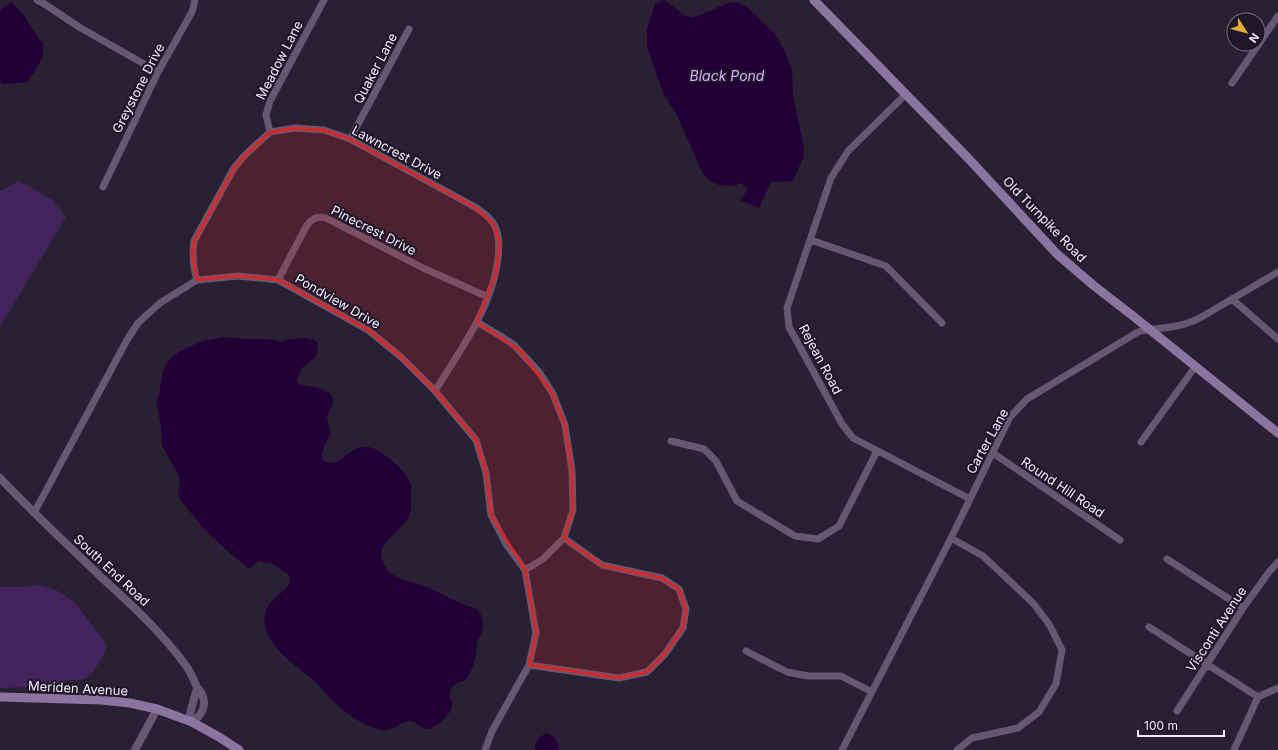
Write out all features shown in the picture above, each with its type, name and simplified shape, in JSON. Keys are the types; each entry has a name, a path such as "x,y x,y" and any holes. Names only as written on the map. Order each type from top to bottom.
{"main road":[{"name":"Old Turnpike Road","path":"814,0 967,157 1057,254 1093,285 1278,433"},
{"name":"Meriden Avenue","path":"0,697 102,700 157,708 192,722 239,750"}],"street":[{"path":"37,0 79,27 158,72"},
{"name":"Greystone Drive","path":"103,186 158,72 192,12 195,0"},
{"name":"Meadow Lane","path":"270,132 266,115 270,101 324,0"},
{"path":"1232,83 1278,16"},
{"name":"Quaker Lane","path":"350,139 410,29"},
{"name":"Rejean Road","path":"906,94 848,151 831,178 787,308 789,327 842,424 853,438 970,499"},
{"name":"Lawncrest Drive","path":"270,132 295,128 324,130 350,139 475,207 486,215 494,224 500,244 496,274 488,297 477,322 435,391"},
{"path":"197,280 193,268 192,254 194,241 234,168 245,154 270,132"},
{"name":"Pinecrest Drive","path":"278,280 307,225 313,218 320,217 326,218 423,268 488,297"},
{"path":"810,240 886,266 942,323"},
{"name":"Carter Lane","path":"842,750 951,538 1010,417 1027,399 1138,332 1149,329 1184,325 1198,319 1278,272"},
{"name":"Pondview Drive","path":"34,513 123,347 138,323 160,303 197,280 238,276 278,280 368,330 400,357 435,391 476,440 486,473 491,515 506,544 525,570 536,633 529,664 492,731 485,750"},
{"path":"1232,299 1278,339"},
{"path":"477,322 502,337 521,351 539,372 553,394 565,425 572,471 573,510 564,538 543,559 525,570"},
{"path":"1141,442 1195,367"},
{"path":"671,441 704,449 716,461 737,502 795,536 818,539 839,526 877,451"},
{"name":"Round Hill Road","path":"993,453 1120,540"},
{"name":"South End Road","path":"0,478 34,513 150,622 185,664 197,688 190,714 192,722"},
{"path":"529,664 619,678 647,672 666,654 683,628 686,609 679,589 662,578 602,565 564,538"},
{"path":"951,538 983,556 1033,603 1049,624 1062,650 1056,684 1039,712 1018,728 972,738 956,750"},
{"path":"1167,559 1243,608"},
{"name":"Visconti Avenue","path":"1177,712 1243,608 1278,562"},
{"path":"1149,627 1258,697"},
{"path":"746,651 787,672 808,676 841,676 872,692"},
{"path":"1234,750 1258,697 1278,688"},
{"path":"135,750 157,708"}],"highlighted area":[{"path":"295,128 324,130 350,139 475,207 494,224 500,244 496,274 477,322 521,351 553,394 565,425 572,471 573,510 564,538 602,565 662,578 679,589 686,609 683,628 665,654 647,672 619,678 529,665 536,633 525,570 491,515 486,473 476,440 435,391 401,357 368,330 278,280 238,276 197,280 192,254 194,241 234,168 245,155 270,132"}],"shaded area":[{"path":"19,181 51,199 66,217 0,327 0,191"},
{"path":"38,585 56,590 76,603 105,642 107,647 93,672 85,679 63,681 41,688 0,688 0,587"}],"water":[{"name":"Black Pond","path":"664,0 684,15 693,18 728,3 737,2 747,7 774,33 784,50 792,70 793,95 804,148 803,158 793,181 771,182 759,208 740,200 748,189 741,183 733,186 719,185 710,181 702,172 676,113 663,93 647,47 647,28 655,4"},
{"path":"12,2 22,13 43,45 43,57 28,82 2,84 0,80 0,11"},
{"path":"223,337 268,339 280,342 291,339 306,338 317,342 318,346 315,357 302,368 297,379 298,383 301,385 321,389 326,391 332,397 333,404 327,417 331,433 323,450 322,460 328,463 334,463 355,449 361,447 372,448 396,464 405,474 410,483 411,511 409,516 402,526 387,541 381,552 381,558 386,568 396,577 427,587 458,602 475,608 480,613 483,622 483,629 477,642 476,653 471,671 466,679 453,686 451,689 450,694 452,707 448,715 441,722 430,729 424,728 411,721 407,721 392,729 377,729 357,720 334,702 315,681 290,661 274,645 268,636 265,626 265,616 267,610 272,601 290,583 289,575 272,563 258,561 252,567 248,568 202,527 180,499 178,491 180,484 179,476 162,445 161,426 157,406 163,371 168,361 180,351 203,341"},
{"path":"547,733 556,739 559,750 535,750 535,744"}]}
